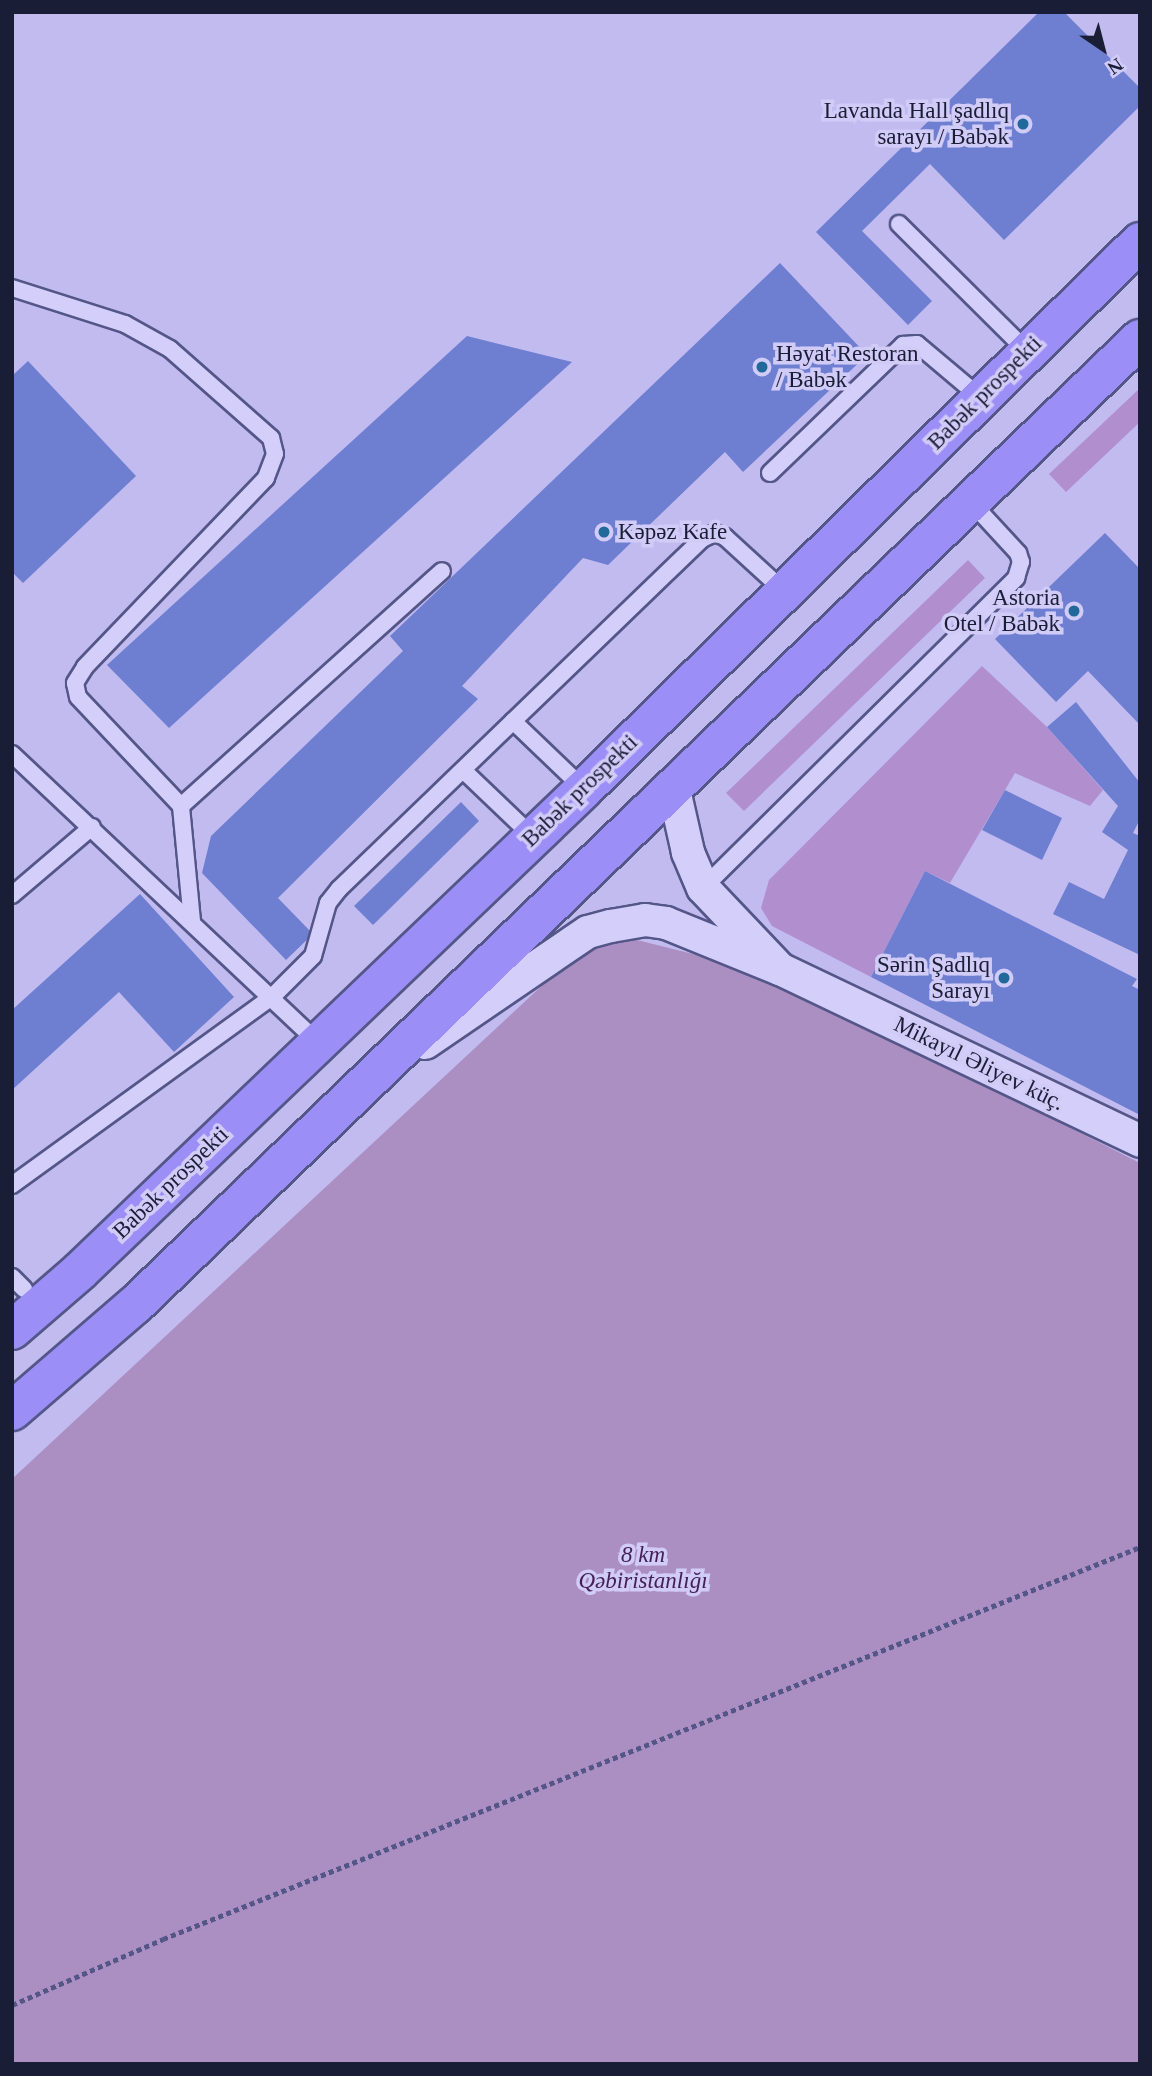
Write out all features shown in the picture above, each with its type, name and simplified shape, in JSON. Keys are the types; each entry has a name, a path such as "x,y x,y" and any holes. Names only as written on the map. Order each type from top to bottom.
{"main road":[{"name":"Babək prospekti","path":"12,1330 584,789 1140,242"},
{"path":"12,1427 135,1305 674,790 1140,339"},
{"path":"16,1288 199,1156"},
{"path":"12,1411 135,1305"}],"street":[{"path":"674,790 688,852 703,888 725,916 780,969"},
{"path":"366,1084 588,932 645,920 666,923 780,969"},
{"name":"Mikayıl Əliyev küç.","path":"780,969 1140,1141"}],"lane":[{"path":"899,224 1027,351"},
{"path":"12,288 125,324 170,349 271,438 275,454 266,478 85,667 75,684 78,697 181,806 192,921"},
{"path":"770,473 903,345 917,344 980,397"},
{"path":"703,888 1016,578 1018,553 971,502"},
{"path":"12,1185 272,997 313,956 328,903 339,889 702,540 715,533 725,537 785,591"},
{"path":"181,806 442,571"},
{"path":"513,721 584,789"},
{"path":"12,754 317,1041"},
{"path":"463,770 533,836"},
{"path":"12,895 92,827"}],"path":[{"path":"12,2005 163,1938 1140,1547"}],"shaded area":[{"path":"1140,388 1140,422 1066,492 1049,474"},
{"path":"968,560 985,578 744,811 726,793"},
{"path":"982,666 1047,727 1103,790 1090,806 1015,773 950,883 925,871 871,977 772,926 761,908 769,880"}],"green space":[{"name":"8 km Qəbiristanlığı","path":"633,939 757,970 1140,1163 1140,2064 12,2064 12,1479 577,953"}],"building":[{"name":"Lavanda Hall şadlıq sarayı / Babək","path":"1039,12 1064,12 1140,88 1140,106 1004,240 930,164 862,231 932,301 908,325 816,232"},
{"path":"780,263 867,355 743,472 725,452 608,565 583,558 462,686 478,699 278,898 313,934 286,960 202,873 211,836 403,651 390,636"},
{"path":"467,336 572,362 169,728 107,665"},
{"path":"28,361 136,476 23,583 12,572 12,376"},
{"path":"1105,533 1140,569 1140,725 1088,671 1056,702 995,639"},
{"path":"1076,702 1140,783 1140,819 1133,833 1140,836 1140,955 1053,914 1069,882 1104,899 1128,850 1102,832 1118,806 1047,727"},
{"path":"1005,790 1062,818 1042,860 982,830"},
{"path":"461,802 479,821 373,925 354,906"},
{"name":"Sərin Şadlıq Sarayı","path":"925,871 1137,979 1132,986 1140,990 1140,1115 871,977"},
{"path":"140,894 234,997 174,1052 119,992 12,1090 12,1010"}],"place":[{"name":"Lavanda Hall şadlıq sarayı / Babək","path":"1023,124"},
{"name":"Həyat Restoran / Babək","path":"762,367"},
{"name":"Kəpəz Kafe","path":"604,532"},
{"name":"Astoria Otel / Babək","path":"1074,611"},
{"name":"Sərin Şadlıq Sarayı","path":"1004,978"}]}
